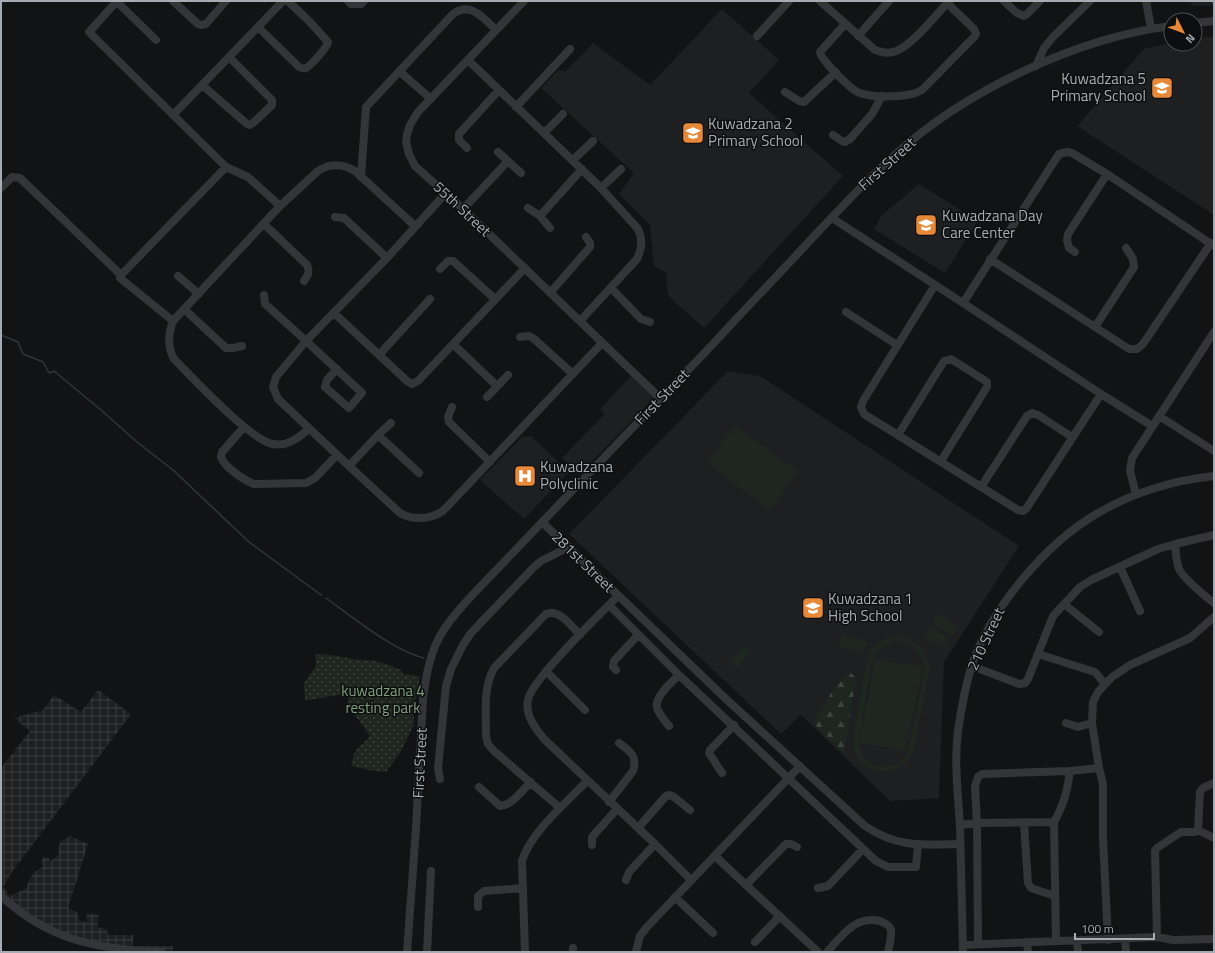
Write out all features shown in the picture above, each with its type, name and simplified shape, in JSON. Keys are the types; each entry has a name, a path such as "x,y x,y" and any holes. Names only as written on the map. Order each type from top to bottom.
{"street":[{"path":"156,40 117,1 89,32 226,167 248,177 280,206"},
{"path":"173,1 201,25 206,24 226,1"},
{"path":"173,114 283,1"},
{"path":"258,27 299,67 307,67 327,47 328,42 288,1"},
{"path":"348,1 351,4 361,4 364,1"},
{"name":"55th Street","path":"524,1 418,112 410,125 407,135 407,147 415,166 525,268 661,398"},
{"path":"757,36 789,1"},
{"path":"820,1 875,50 884,53 894,52 901,49 912,40 948,2 974,28 976,34 920,92 914,94 882,96 859,93 821,56 820,52 845,24"},
{"path":"858,36 889,1"},
{"path":"1004,1 1017,13 1024,16 1040,1"},
{"path":"1036,66 1044,48 1053,37 1090,1"},
{"path":"1146,1 1151,28"},
{"path":"361,177 366,107 399,71 458,10 464,8 475,12 496,30"},
{"path":"1203,22 1214,21"},
{"name":"First Street","path":"407,952 423,699 428,668 439,637 450,620 832,218 898,152 957,108 988,90 1036,66 1076,50 1113,38 1151,28 1163,27"},
{"path":"516,107 570,49"},
{"path":"202,84 250,125 253,124 272,105 272,100 229,57"},
{"path":"468,60 602,188 638,229 642,238 642,248 638,259 580,321"},
{"path":"399,71 431,99"},
{"path":"785,92 799,101 804,102 836,72"},
{"path":"466,148 459,140 458,134 499,90"},
{"path":"833,135 844,142 850,139 872,114 882,96"},
{"path":"544,133 564,114"},
{"path":"573,160 593,141"},
{"path":"498,152 521,173"},
{"path":"963,303 990,259 1059,154 1067,152 1072,153 1107,174 1212,244 1143,344 1137,349 1129,349 990,259"},
{"path":"463,210 508,161"},
{"path":"309,429 295,440 285,444 274,444 264,441 244,427 174,359 168,342 173,321 280,206 323,168 335,165 349,167 415,226"},
{"path":"121,275 226,167"},
{"path":"540,216 582,169"},
{"path":"602,188 621,169"},
{"path":"1075,252 1069,248 1067,240 1068,234 1107,174"},
{"path":"1,188 12,177 20,178 121,275 120,279 173,321"},
{"path":"445,194 387,258 306,341 276,377 273,387 278,399 309,429 400,513 407,517 419,518 437,514 443,510 490,462 602,343"},
{"path":"528,208 540,216 550,228"},
{"path":"336,217 344,218 387,258"},
{"path":"832,218 1152,426"},
{"path":"264,224 307,265 309,270 304,281"},
{"path":"550,293 590,247 590,243 586,237"},
{"path":"1095,327 1134,267 1133,259 1126,248"},
{"path":"440,269 448,261 453,261 495,299"},
{"path":"334,313 412,384 418,381 525,268"},
{"path":"178,276 199,294"},
{"path":"935,285 863,400 861,407 864,414 1018,510 1023,511 1026,509 1101,394"},
{"path":"611,288 641,319 650,322"},
{"path":"264,295 265,304 337,369 362,393 349,408 324,387 327,380 337,369"},
{"path":"379,355 430,299"},
{"path":"184,309 226,348 242,346"},
{"path":"846,312 897,346"},
{"path":"1136,494 1130,471 1132,458 1214,332"},
{"path":"520,337 529,336 533,338 573,374"},
{"path":"453,344 497,386"},
{"path":"898,435 944,360 951,359 971,371 987,382 987,386 941,461"},
{"path":"487,397 508,375"},
{"path":"452,407 448,417 449,422 490,462"},
{"path":"981,487 1027,416 1032,413 1038,415 1072,437"},
{"path":"1159,416 1214,452"},
{"path":"349,466 391,423"},
{"path":"244,427 222,452 220,457 225,465 247,481 254,484 306,483 315,478 337,455"},
{"path":"378,435 419,473"},
{"name":"210 Street","path":"963,948 960,825 956,786 958,732 972,666 983,640 1005,601 1043,557 1064,538 1098,513 1136,494 1180,482 1214,476"},
{"name":"281st Street","path":"542,522 726,699 866,826 882,836 896,842 918,845 960,844"},
{"path":"972,666 1019,684 1025,683 1054,616 1080,587 1091,580 1158,549 1214,535"},
{"path":"1175,544 1177,562 1180,571 1214,603"},
{"path":"440,779 438,768 446,686 450,669 462,645 471,633 534,567 541,561 569,547"},
{"path":"1120,567 1140,611"},
{"path":"621,599 609,605 546,671 529,695 527,707 533,724 541,736 691,880"},
{"path":"1064,604 1099,632"},
{"path":"609,605 638,635 876,861 888,867 916,867 918,845"},
{"path":"560,808 494,751 488,744 486,736 487,685 489,676 494,668 546,614 552,612 558,614 580,635"},
{"path":"1108,940 1103,839 1103,784 1092,724 1093,702 1098,692 1112,677 1130,665 1190,638 1214,617"},
{"path":"616,670 613,667 614,662 638,635"},
{"path":"1038,654 1095,672 1105,684"},
{"path":"546,671 585,710"},
{"path":"669,726 657,710 656,704 658,698 679,674"},
{"path":"1066,723 1078,727 1092,724"},
{"path":"722,773 710,757 709,753 710,750 734,725"},
{"path":"609,802 633,771 635,765 635,758 631,752 619,743"},
{"path":"636,952 640,936 647,927 800,766"},
{"path":"978,944 977,823 975,786 978,777 982,774 1070,771 1099,768"},
{"path":"1056,942 1054,822 1067,793 1070,771"},
{"path":"525,952 522,861 532,839 587,781"},
{"path":"479,787 500,806 510,803 530,782"},
{"path":"1198,830 1200,792 1202,788 1214,783"},
{"path":"638,828 666,796 670,795 674,797 690,810"},
{"path":"592,845 592,838 617,809"},
{"path":"960,825 977,823 1054,822"},
{"path":"1024,823 1028,883 1031,888 1055,896"},
{"path":"1157,937 1155,851 1159,846 1181,832 1195,832 1198,830 1214,838"},
{"path":"626,880 629,872 655,844"},
{"path":"746,886 786,844 791,844 797,847"},
{"path":"818,888 828,886 863,849"},
{"path":"715,856 818,952"},
{"path":"427,952 431,871"},
{"path":"478,907 478,896 484,891 523,888"},
{"path":"1,896 22,914 32,920 59,934 78,941 116,949 161,952"},
{"path":"675,897 713,934"},
{"path":"755,942 780,916"},
{"path":"827,952 854,924 873,920 885,923 891,930 888,952"},
{"path":"963,948 978,944 1157,937 1173,940 1214,939"},
{"path":"1125,939 1126,952"},
{"path":"1077,941 1078,952"},
{"path":"1027,942 1028,952"}],"shaded area":[{"path":"1186,1 1214,1 1214,5 1195,6"},
{"name":"Kuwadzana 2 Primary School","path":"722,9 779,60 749,93 843,176 704,328 668,296 666,273 654,266 650,225 619,194 634,173 541,88 558,70 566,71 593,43 650,85"},
{"name":"Kuwadzana 5 Primary School","path":"1203,37 1214,37 1214,215 1077,126 1144,49 1163,45 1163,52 1203,52"},
{"name":"Kuwadzana Day Care Center","path":"919,184 978,221 945,273 874,229 881,216"},
{"name":"Kuwadzana 1 High School","path":"728,371 760,376 1019,546 944,662 939,798 890,801 801,715 781,734 569,534"},
{"path":"631,376 654,398 579,475 562,458 605,414 600,409"},
{"name":"Kuwadzana Polyclinic","path":"531,436 569,472 524,519 480,480 522,437"},
{"path":"98,690 131,714 12,872 3,887 10,896 27,888 28,882 34,872 43,867 41,861 44,857 48,857 51,861 58,855 60,842 70,836 88,844 68,908 77,912 80,921 86,922 87,913 99,915 97,927 107,929 108,935 134,935 132,946 173,946 172,952 137,950 76,941 19,910 1,894 1,768 30,731 14,718 43,710 54,695 81,712"}],"green space":[{"path":"735,425 798,472 770,510 707,463"},
{"path":"938,613 958,627 951,636 932,622"},
{"path":"930,626 949,639 943,648 924,635"},
{"path":"843,634 867,642 863,653 839,646"},
{"path":"896,635 910,639 919,645 926,654 930,668 914,751 906,763 896,769 887,772 874,771 863,765 856,756 853,743 858,707 870,653 876,644","holes":["897,641 913,646 916,649 922,657 925,668 908,750 903,758 898,762 888,766 876,765 871,763 863,756 859,743 872,660 885,646"]},
{"path":"744,645 751,651 736,668 729,662"},
{"name":"kuwadzana 4 resting park","path":"315,654 377,661 400,669 403,674 420,676 414,710 414,725 400,753 386,772 373,771 351,766 355,751 370,736 347,704 349,695 337,695 305,701 304,683 316,666"},
{"path":"875,659 923,667 905,751 860,743"},
{"path":"850,672 856,678 844,753 813,723 834,688"}],"waterway":[{"path":"1,335 18,342 23,354 43,362 49,373 54,371 137,442 173,470 249,542 321,595"},
{"path":"326,598 386,641 412,654 424,658"}],"place":[{"name":"Kuwadzana 5 Primary School","path":"1162,88"},
{"name":"Kuwadzana 2 Primary School","path":"693,133"},
{"name":"Kuwadzana Day Care Center","path":"926,225"},
{"name":"Kuwadzana Polyclinic","path":"525,476"},
{"name":"Kuwadzana 1 High School","path":"813,608"}]}
